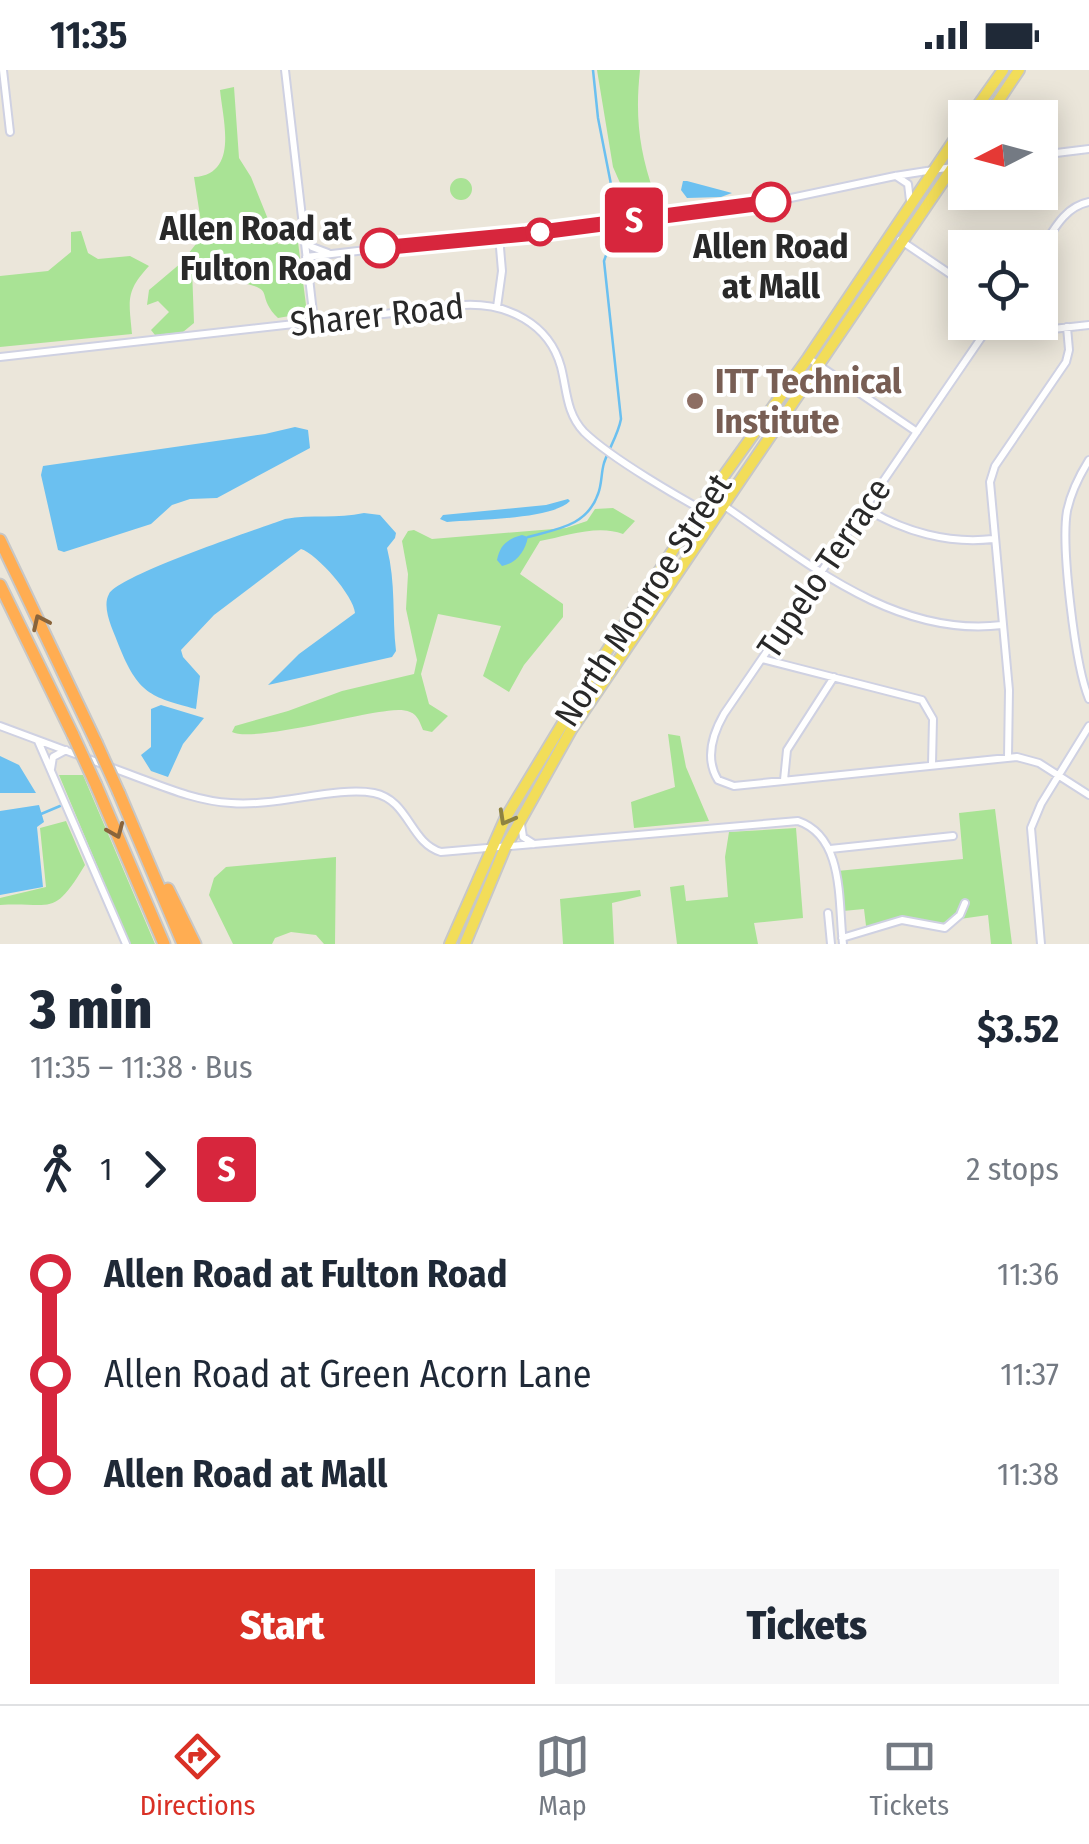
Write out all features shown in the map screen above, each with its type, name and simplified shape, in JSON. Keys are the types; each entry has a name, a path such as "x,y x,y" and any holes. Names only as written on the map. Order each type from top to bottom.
{"highway":[{"path":"0,540 96,742 183,944"},
{"path":"0,585 96,785 164,944"},
{"path":"148,860 167,887 195,944"}],"main road":[{"path":"982,100 1003,70"},
{"path":"999,100 1018,70"},
{"name":"North Monroe Street","path":"897,238 907,211 948,149"},
{"name":"North Monroe Street","path":"650,600 652,585 700,509 897,238 948,179"},
{"name":"North Monroe Street","path":"450,944 490,848 603,668 650,600 663,593 819,366 856,298"},
{"path":"749,440 762,448"},
{"path":"652,585 663,593"},
{"name":"North Monroe Street","path":"465,944 546,759"}],"street":[{"path":"3,70 10,132"},
{"path":"285,70 314,321"},
{"path":"1058,153 1089,149"},
{"path":"306,257 762,204 948,167"},
{"path":"894,176 910,187 907,211"},
{"path":"1054,230 1075,206 1089,202"},
{"path":"497,306 502,271 499,236"},
{"path":"897,238 948,272"},
{"path":"304,239 312,248 328,253"},
{"name":"Sharer Road","path":"0,357 464,305 497,306 519,315 547,339 579,426 599,443 715,517"},
{"path":"1058,328 1089,325"},
{"path":"1008,757 1009,690 989,492 992,475 1066,362 1067,327"},
{"name":"Tupelo Terrace","path":"784,780 734,786 722,783 714,772 712,741 718,726 980,340"},
{"path":"808,358 917,432"},
{"path":"1089,460 1072,492 1066,525 1079,663 1089,698"},
{"path":"723,505 867,600 940,622 1002,625"},
{"path":"865,508 890,522 952,540 994,539"},
{"path":"762,659 922,700 933,718 932,764"},
{"path":"834,677 786,750 784,780 1008,757 1034,761 1089,794"},
{"path":"0,726 214,802 261,804 375,794 400,807 434,850 506,848 781,820 806,824 830,849 842,941 902,920 945,928 960,916 965,903"},
{"path":"1041,944 1032,828 1040,804 1089,726"},
{"path":"38,740 126,944"},
{"path":"51,770 53,757 66,750"},
{"path":"523,815 522,835 536,844"},
{"path":"830,849 953,836"},
{"path":"471,850 482,868"},
{"path":"828,913 831,944"}],"green space":[{"path":"597,70 640,70 640,133 654,193 644,205 624,192 613,167"},
{"path":"234,87 239,158 251,177 278,244 298,242 307,313 278,318 261,289 230,281 222,265 192,268 194,323 183,332 155,335 151,330 169,312 158,301 147,305 149,290 181,263 203,235 194,177 208,174 223,156 225,130 220,90"},
{"path":"461,178 469,181 469,197 461,200 453,197 450,189 453,181"},
{"path":"81,231 88,253 98,259 130,256 149,266 130,297 132,334 0,347 0,276 48,271 71,252 71,232"},
{"path":"613,508 635,521 623,534 593,531 540,541 520,574 563,604 563,617 524,665 509,692 483,676 501,626 438,614 421,674 429,704 448,716 432,732 423,730 413,713 399,710 259,734 232,732 235,726 342,691 414,674 417,660 406,609 408,574 402,541 408,531 432,539 566,528 587,521 595,509"},
{"path":"668,734 680,736 686,767 709,821 634,828 631,802 675,787"},
{"path":"59,775 83,775 155,944 130,944"},
{"path":"995,809 1012,944 991,944 988,915 960,919 946,928 898,924 867,934 864,909 843,911 837,871 963,859 959,813"},
{"path":"66,821 85,865 66,893 50,904 0,905 0,898 46,887 40,828"},
{"path":"796,828 803,918 754,923 758,944 677,944 670,887 684,885 686,901 728,897 725,857 729,832"},
{"path":"336,857 335,944 324,944 316,935 291,932 275,938 272,944 233,944 209,895 214,878 226,867"},
{"path":"640,890 641,896 612,903 614,944 563,944 560,899"}],"water":[{"path":"683,181 732,193 687,198 681,190"},
{"path":"295,427 308,430 310,448 217,498 190,499 172,505 151,524 64,552 58,550 41,475 43,466"},
{"path":"568,499 560,507 530,515 447,522 440,519 443,515 546,505"},
{"path":"380,515 396,533 387,548 396,651 392,657 268,685 299,654 355,613 334,576 301,549 214,615 181,650 200,676 196,709 147,691 133,674 107,613 109,594 118,586 162,565 285,519"},
{"path":"522,535 528,537 522,552 502,566 497,560 502,547"},
{"path":"161,705 204,718 183,744 168,777 151,771 141,755 151,747 151,709"},
{"path":"0,756 19,765 36,793 0,793"},
{"path":"39,805 44,822 37,827 43,887 0,895 0,811"}],"waterway":[{"path":"593,70 617,215"},
{"path":"528,537 579,520 593,505 604,463 620,425 604,261 613,235"},
{"path":"41,814 60,806"}],"bus line":[{"name":"S","path":"380,248 526,234 771,202"}],"place":[{"name":"Allen Road at Mall","path":"771,202"},
{"name":"Allen Road at Fulton Road","path":"380,248"},
{"name":"ITT Technical Institute","path":"695,401"}]}
